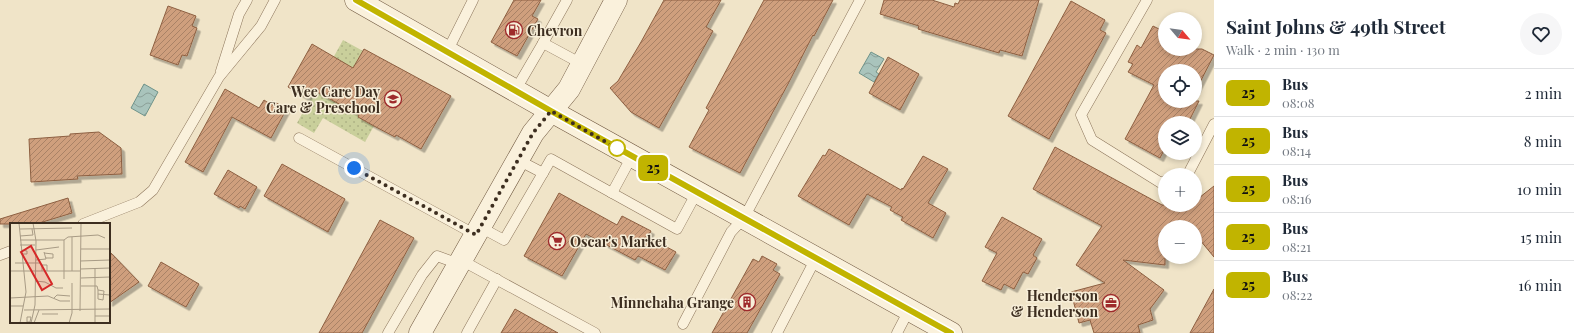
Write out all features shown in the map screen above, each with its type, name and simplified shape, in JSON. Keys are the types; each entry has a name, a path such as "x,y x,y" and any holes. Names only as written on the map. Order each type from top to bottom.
{"main road":[{"path":"356,0 515,91 951,333"},
{"path":"420,333 533,133 568,89 582,64 611,2"}],"lane":[{"path":"219,77 239,14 247,0"},
{"path":"86,223 139,202 153,190 219,77 261,26 276,0"},
{"path":"447,52 474,0"},
{"path":"515,91 567,0"},
{"path":"683,324 731,232 744,218 860,0"},
{"path":"1147,0 1081,115 1092,140 1158,181"},
{"path":"543,43 582,64"},
{"path":"1191,168 1214,124"},
{"path":"299,138 478,231 504,240 551,159 677,229 698,192"},
{"path":"612,193 632,156"},
{"path":"518,160 543,173"},
{"path":"0,255 10,251"},
{"path":"388,333 422,275 437,256 460,262 497,280 595,333"},
{"path":"777,333 816,258"},
{"path":"467,333 497,280"},
{"path":"896,333 909,310"}],"green space":[{"path":"343,40 363,51 359,115 374,126 365,142 323,118 314,133 297,123"}],"water":[{"path":"871,52 884,59 876,72 879,74 874,82 859,73"},
{"path":"144,84 158,92 145,116 131,108"}],"building":[{"name":"Chevron","path":"514,0 541,0 532,16 538,19 517,56 491,42"},
{"path":"664,0 721,0 706,27 713,31 659,128 631,112 610,88 618,81"},
{"path":"764,0 833,0 740,173 689,147 709,110 706,108"},
{"path":"884,0 932,0 954,7 955,3 958,4 960,0 1039,0 1022,56 1000,50 999,53 918,29 919,26 880,14"},
{"path":"1071,1 1105,20 1100,30 1106,33 1049,139 1008,116"},
{"path":"168,6 196,16 192,26 197,28 187,56 182,55 178,65 150,55"},
{"path":"1153,26 1158,28 1158,56 1202,56 1202,49 1214,55 1202,78 1202,64 1158,64 1158,108 1196,108 1192,116 1158,116 1158,157 1125,139 1154,85 1128,72 1133,64 1128,62 1137,45 1141,48"},
{"name":"Wee Care Day Care & Preschool","path":"312,44 353,68 364,49 451,96 421,149 396,135 395,137 374,126 358,117 359,115 312,89 307,98 288,87"},
{"path":"888,57 919,74 900,110 869,93"},
{"path":"225,89 259,108 264,100 270,104 272,101 287,108 271,138 232,117 203,172 185,162"},
{"path":"99,132 121,148 122,174 77,176 78,179 31,182 29,139"},
{"path":"1055,147 1158,203 1158,212 1202,212 1202,195 1214,186 1214,257 1202,242 1202,220 1158,220 1158,264 1165,265 1123,260 1164,290 1150,309 1153,320 1138,325 1140,333 1094,333 1090,320 1079,323 1071,292 1105,283 1076,265 1102,226 1033,189"},
{"path":"829,149 901,190 923,156 948,169 928,203 946,213 933,238 901,220 903,217 890,210 892,207 867,194 849,225 798,196 823,155 825,156"},
{"path":"282,164 345,199 328,232 264,196"},
{"path":"228,170 257,187 245,209 240,206 239,208 214,194"},
{"path":"559,193 617,225 622,216 651,231 648,237 676,252 665,270 638,256 635,260 586,234 562,276 524,256"},
{"path":"68,198 72,213 39,223 0,224 0,219"},
{"path":"1002,217 1042,239 1033,255 1037,258 1028,274 1023,272 1014,289 1004,284 1001,290 982,281 997,253 985,247"},
{"path":"380,220 414,238 362,333 319,333"},
{"path":"110,252 139,282 110,302"},
{"name":"Minnehaha Grange","path":"762,256 777,264 773,270 780,274 747,333 712,333 753,259 759,262"},
{"path":"161,262 199,284 186,307 148,286"},
{"path":"1214,289 1214,333 1190,333"},
{"path":"515,309 558,333 501,333"}],"bus line":[{"name":"25","path":"356,0 551,111 951,333"}],"place":[{"name":"Chevron","path":"514,30"},
{"name":"Wee Care Day Care & Preschool","path":"393,99"},
{"name":"Oscar's Market","path":"557,241"},
{"name":"Minnehaha Grange","path":"747,302"},
{"name":"Henderson & Henderson","path":"1111,303"}],"route":[{"path":"354,168 476,235 533,133 551,111 620,150 617,148"}]}
